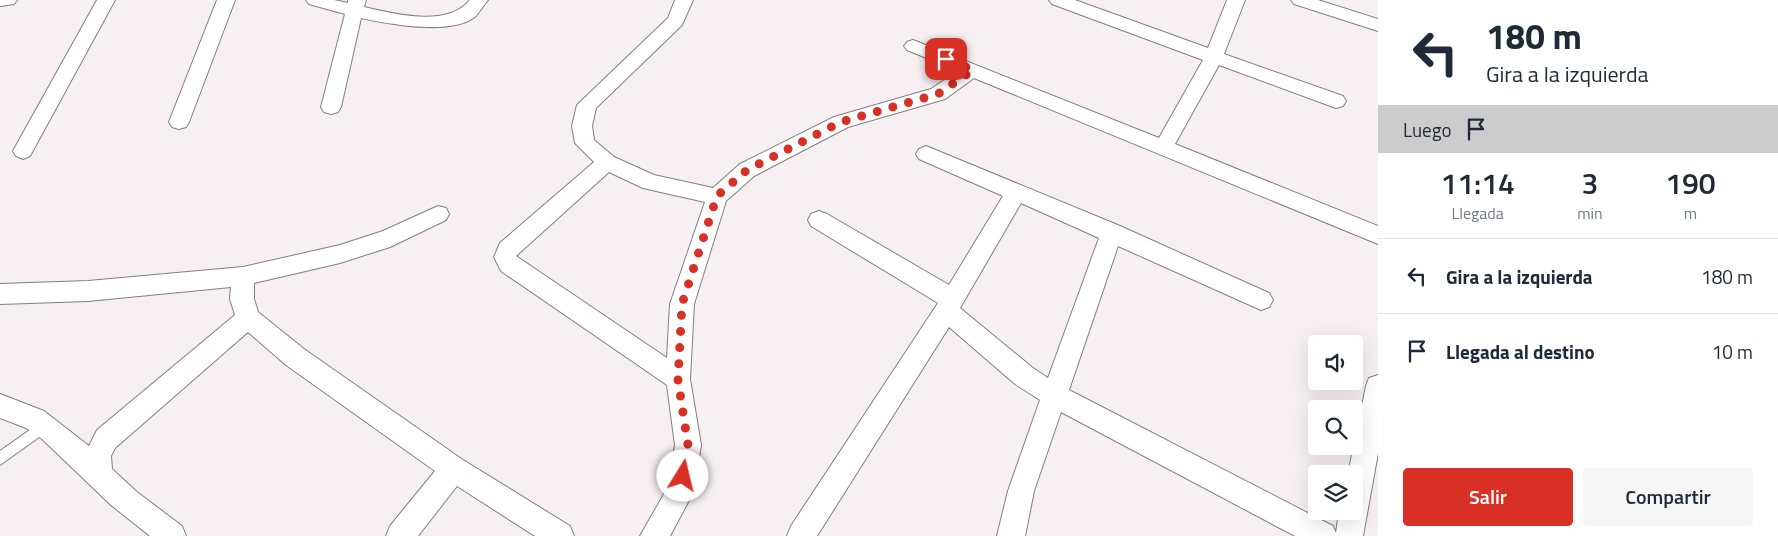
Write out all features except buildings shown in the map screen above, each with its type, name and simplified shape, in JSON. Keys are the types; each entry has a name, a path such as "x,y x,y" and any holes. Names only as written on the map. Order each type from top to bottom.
{"street":[{"path":"0,1 8,0"},
{"path":"23,151 106,0"},
{"path":"179,122 226,0"},
{"path":"316,0 356,6 418,21 450,20 466,15 477,6 480,0"},
{"path":"684,0 676,21 587,106 582,126 585,143 607,162 650,182 717,196"},
{"path":"1058,0 1336,101"},
{"path":"1164,147 1214,57 1236,0"},
{"path":"1300,0 1378,25"},
{"path":"331,107 356,6"},
{"path":"913,46 1378,235"},
{"path":"654,536 681,491 688,445 678,380 682,304 717,196 747,170 841,122 938,94 973,70"},
{"path":"926,154 1112,232 1260,300"},
{"path":"607,162 508,250 505,257 509,264 678,380"},
{"path":"801,536 949,305 1016,193"},
{"path":"0,294 88,291 243,276 340,254 390,238 438,214"},
{"path":"819,220 949,305 1024,376 1055,396 1323,536"},
{"path":"1011,536 1021,491 1112,232"},
{"path":"243,276 242,299 248,318 295,357 454,469 560,536"},
{"path":"99,475 98,455 106,439 248,318"},
{"path":"1363,465 1378,386"},
{"path":"0,406 15,409 44,426 123,497 170,535"},
{"path":"400,536 454,469"},
{"path":"1348,536 1352,520"}],"lane":[{"path":"0,459 44,426"}],"route":[{"path":"683,476 688,445 678,380 682,304 717,196 747,170 841,122 938,94 973,70 946,59"}]}
